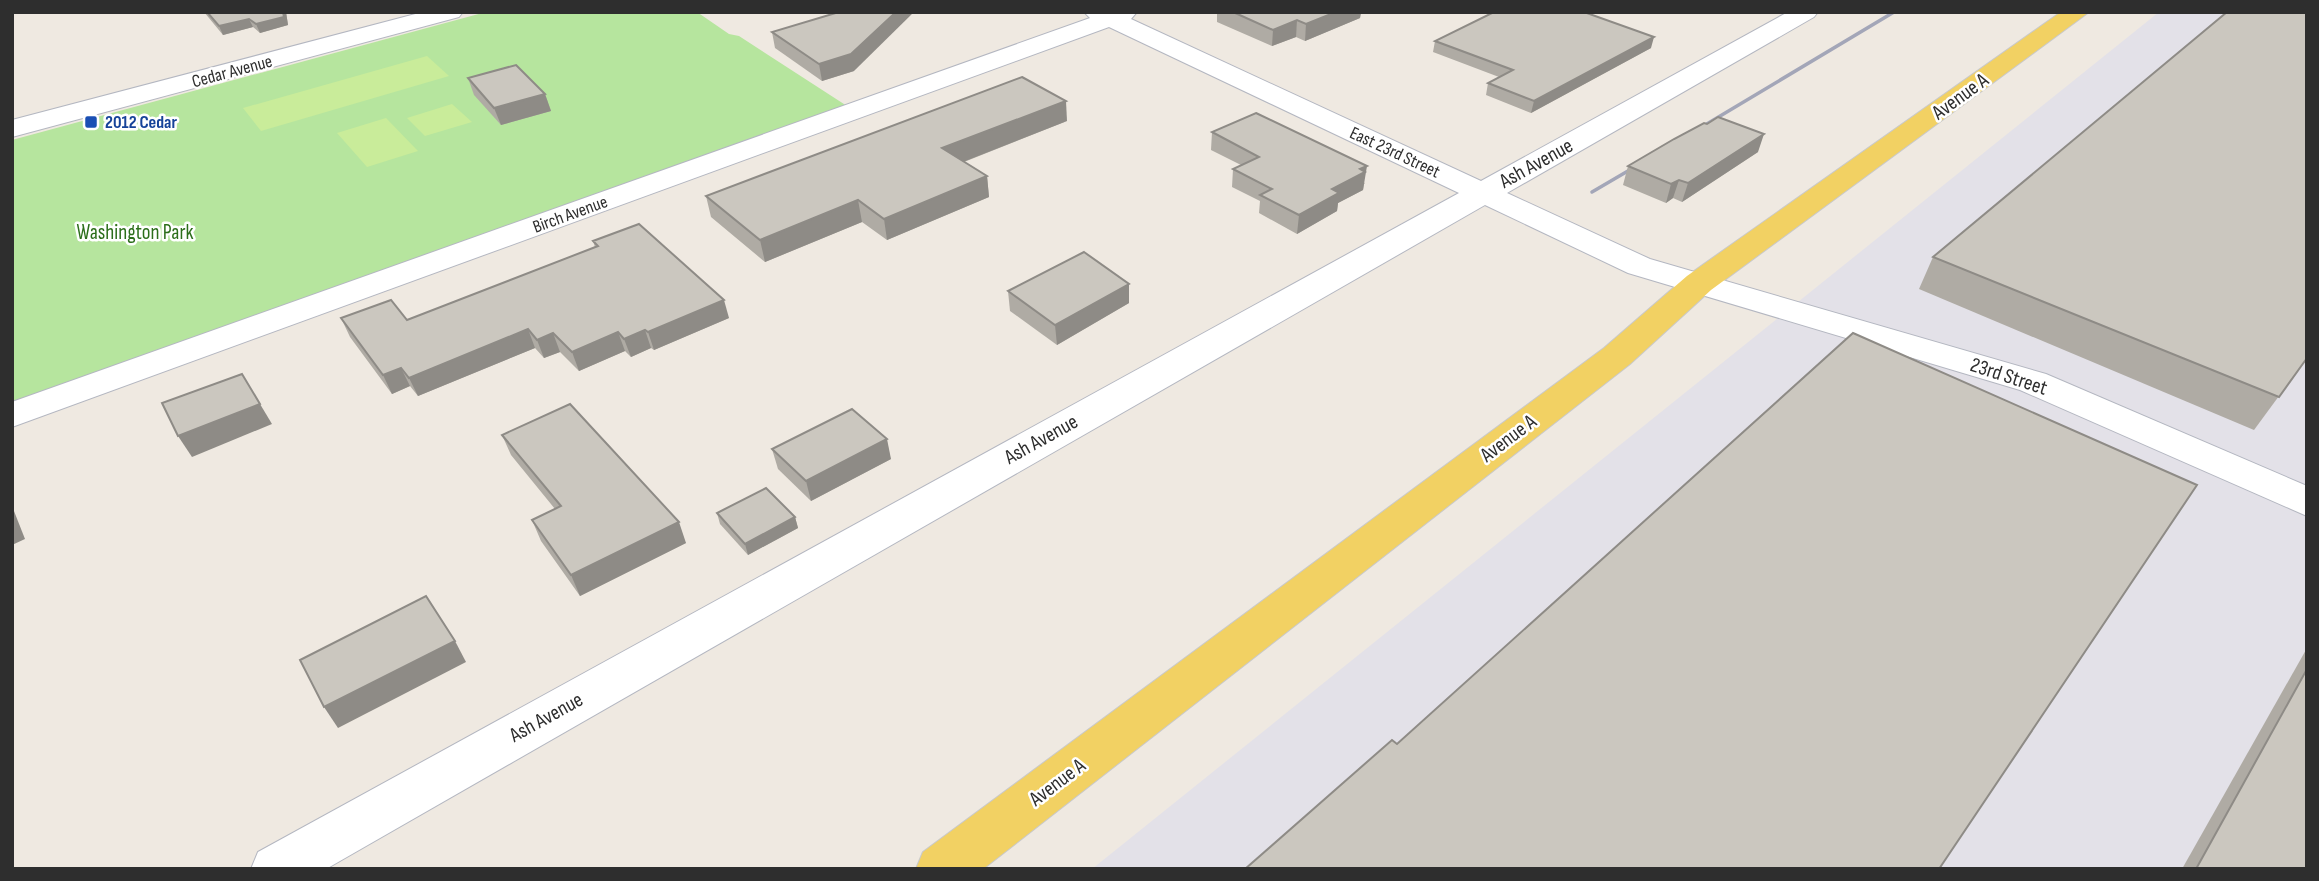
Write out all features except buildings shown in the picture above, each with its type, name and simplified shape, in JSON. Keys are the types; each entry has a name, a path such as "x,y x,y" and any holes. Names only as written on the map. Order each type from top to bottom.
{"main road":[{"name":"Avenue A","path":"942,869 1606,364 1699,283 2077,12"}],"street":[{"name":"Cedar Avenue","path":"12,129 451,12"},
{"name":"Ash Avenue","path":"277,869 1806,12"},
{"name":"East 23rd Street","path":"1111,14 1639,266 1699,283"},
{"name":"Birch Avenue","path":"12,415 1111,14"},
{"name":"23rd Street","path":"1699,283 2032,382 2307,502"}],"shaded area":[{"path":"2159,12 2307,12 2307,869 1092,869"}],"green space":[{"name":"Washington Park","path":"486,12 697,12 847,106 12,403 12,140"},
{"path":"427,56 449,76 261,131 243,108"},
{"path":"452,104 472,122 425,136 407,118"},
{"path":"386,118 418,151 367,167 337,133"}],"railway":[{"path":"1690,134 1894,12"},
{"path":"1592,192 1645,161"}],"place":[{"name":"2012 Cedar","path":"91,122"}]}
